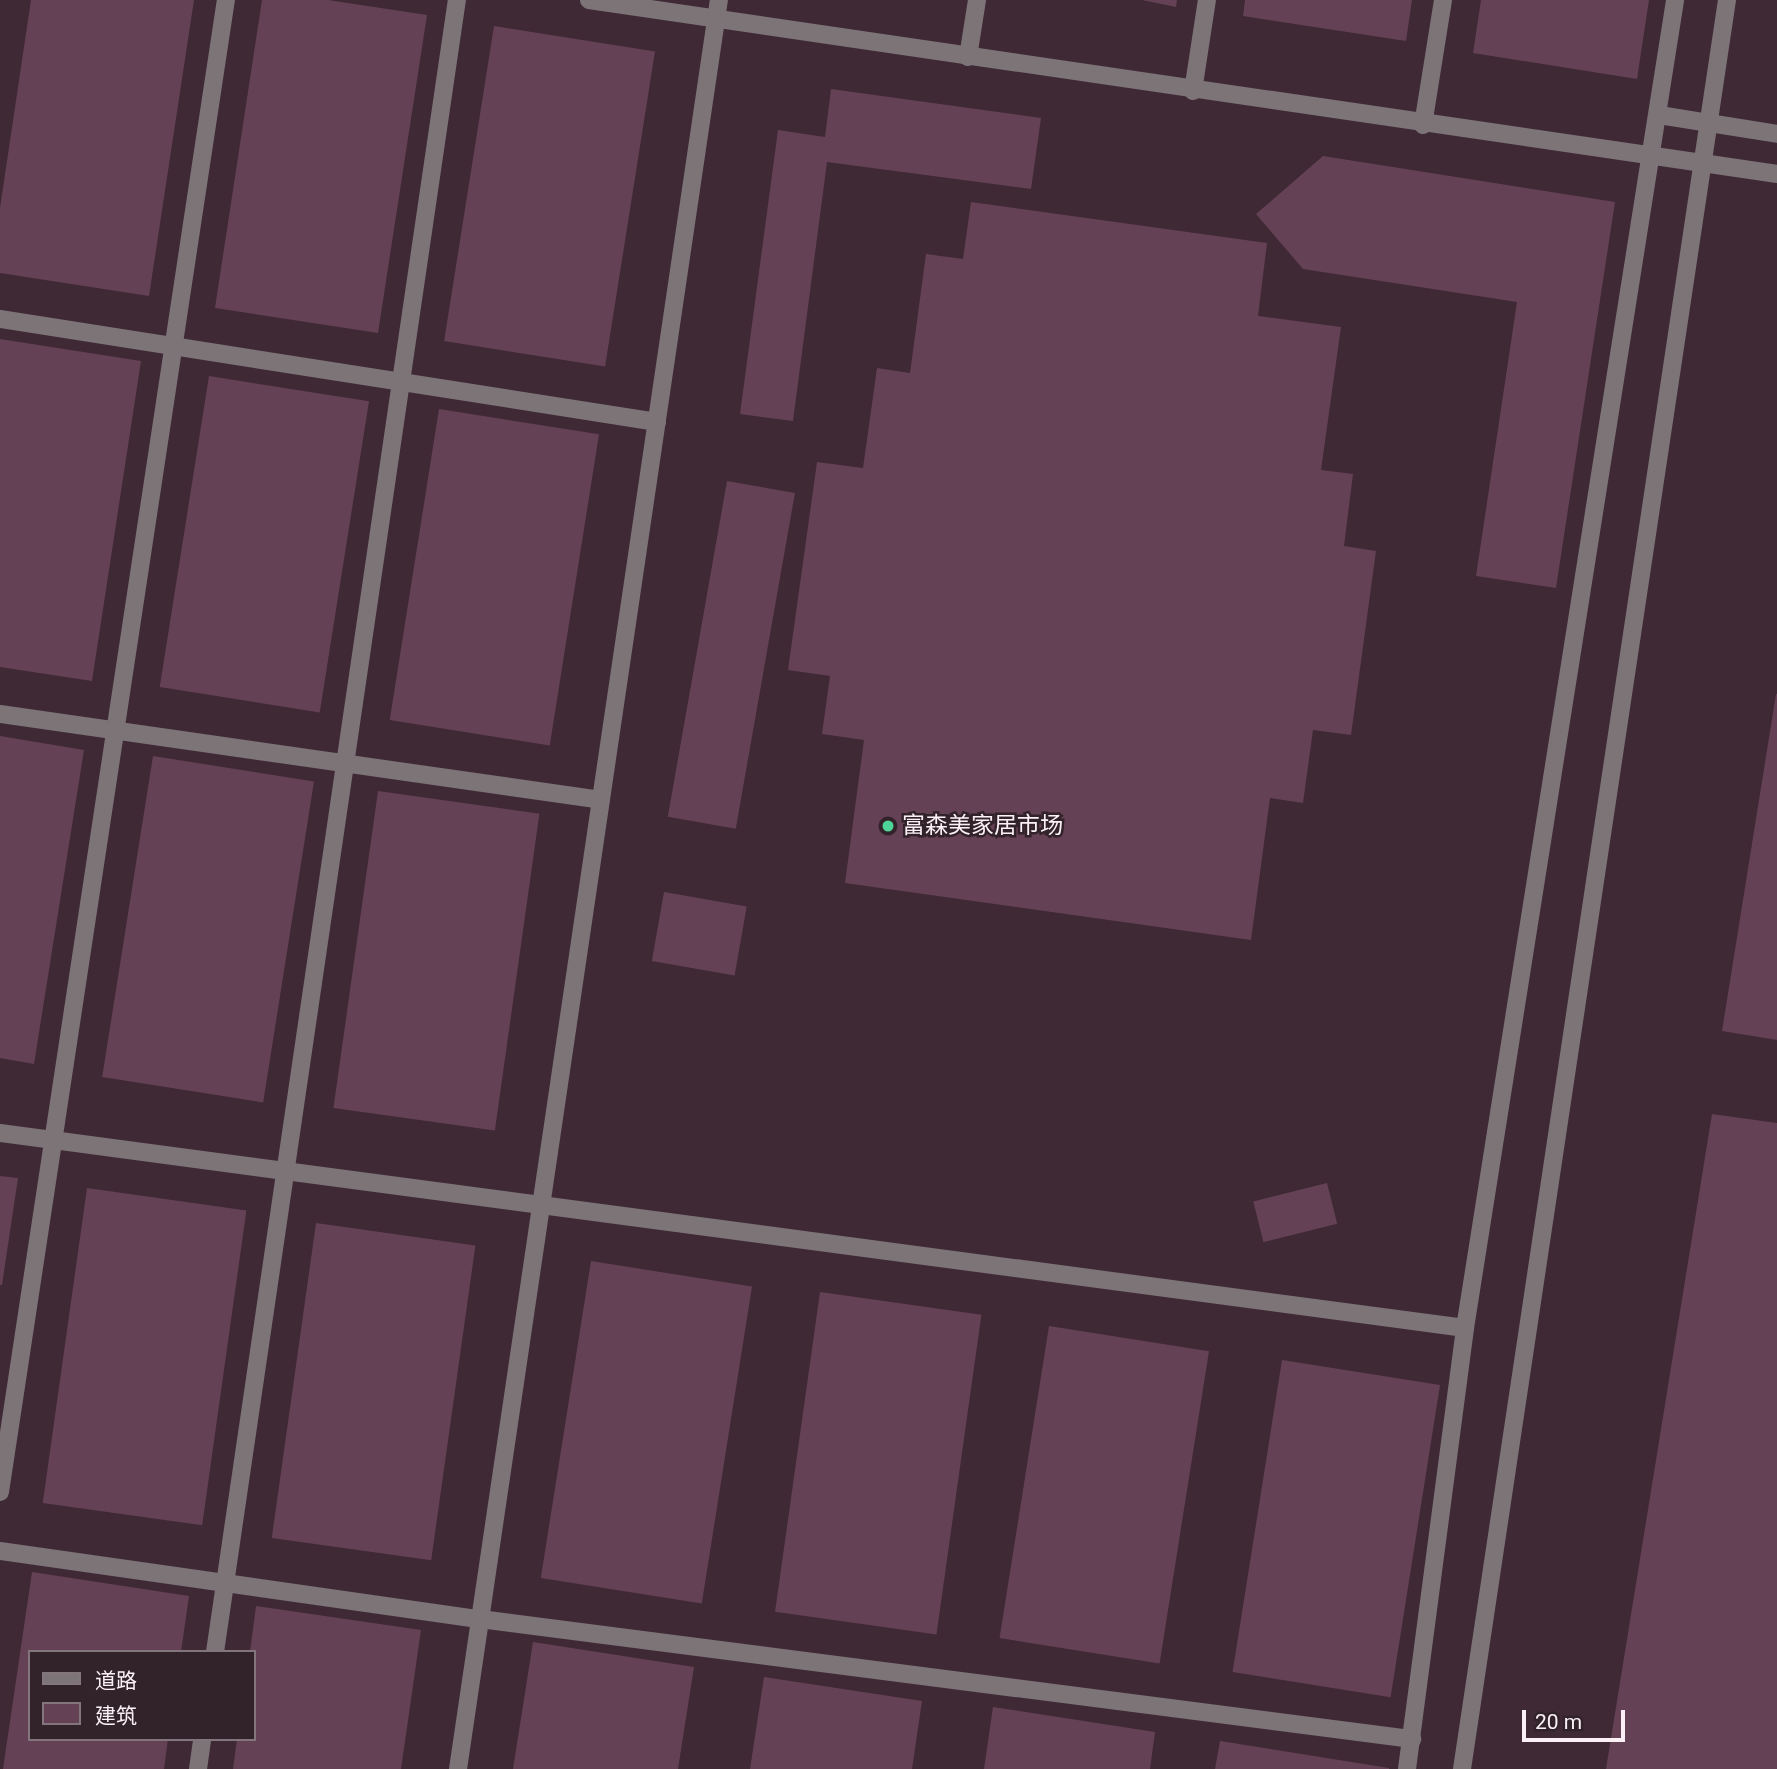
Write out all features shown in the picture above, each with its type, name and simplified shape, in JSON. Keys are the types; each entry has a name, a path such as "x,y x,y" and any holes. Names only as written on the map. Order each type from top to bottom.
{"street":[{"path":"0,1492 226,0"},
{"path":"215,1650 457,0"},
{"path":"589,0 1423,125 1647,151 1777,174"},
{"path":"458,1769 719,0"},
{"path":"968,57 976,0"},
{"path":"1193,91 1207,0"},
{"path":"1423,125 1443,0"},
{"path":"1408,1769 1465,1328 1647,151 1659,115 1675,0"},
{"path":"1462,1769 1727,0"},
{"path":"1659,115 1777,134"},
{"path":"0,319 175,344 657,422"},
{"path":"0,714 601,800"},
{"path":"0,1133 540,1208 1465,1328"},
{"path":"0,1551 480,1619 1412,1739"},
{"path":"198,1769 202,1741"}],"shaded area":[{"name":"富森美家居市场","path":"0,0 1777,0 1777,1769 0,1769"}],"building":[{"path":"31,0 194,0 149,296 0,273 0,208"},
{"path":"262,0 328,0 427,15 378,333 215,308"},
{"path":"1142,0 1177,0 1176,7"},
{"path":"1245,0 1412,0 1406,41 1243,16"},
{"path":"1481,0 1649,0 1637,79 1473,53"},
{"path":"494,26 655,51 605,367 444,341"},
{"path":"831,89 1041,118 1031,189 827,162 793,421 740,414 778,130 825,137"},
{"path":"1323,156 1615,202 1556,588 1476,576 1517,302 1303,269 1256,214"},
{"path":"971,202 1267,243 1258,316 1341,327 1321,470 1353,474 1344,546 1376,551 1351,735 1313,730 1303,803 1270,798 1251,940 845,883 864,740 822,734 830,676 788,670 817,462 863,468 877,368 910,373 926,254 963,259"},
{"path":"0,339 141,361 92,681 0,667"},
{"path":"209,376 369,401 320,712 160,687"},
{"path":"439,409 599,434 550,745 390,720"},
{"path":"727,481 795,493 736,829 668,817"},
{"path":"1777,694 1777,1040 1722,1031"},
{"path":"0,736 84,750 34,1064 0,1058"},
{"path":"153,756 314,781 263,1102 102,1077"},
{"path":"378,791 539,814 495,1131 333,1108"},
{"path":"664,892 747,907 735,976 652,961"},
{"path":"1712,1114 1777,1123 1777,1769 1606,1769"},
{"path":"0,1176 18,1178 2,1285 0,1285"},
{"path":"1327,1183 1337,1224 1263,1242 1253,1201"},
{"path":"87,1188 246,1210 202,1525 43,1503"},
{"path":"316,1223 475,1245 431,1560 272,1538"},
{"path":"591,1261 752,1286 702,1604 541,1578"},
{"path":"820,1292 981,1315 936,1635 775,1612"},
{"path":"1049,1326 1209,1351 1160,1663 1000,1638"},
{"path":"1282,1360 1440,1385 1391,1697 1233,1672"},
{"path":"32,1572 189,1596 181,1650 28,1650 28,1741 168,1741 164,1769 3,1769"},
{"path":"256,1606 421,1630 401,1769 233,1769 237,1741 256,1741 256,1650 250,1650"},
{"path":"533,1642 694,1667 678,1769 513,1769"},
{"path":"764,1677 922,1701 912,1769 750,1769"},
{"path":"993,1707 1155,1732 1150,1769 984,1769"},
{"path":"1220,1741 1389,1768 1389,1769 1215,1769"}],"place":[{"name":"富森美家居市场","path":"888,826"}]}
